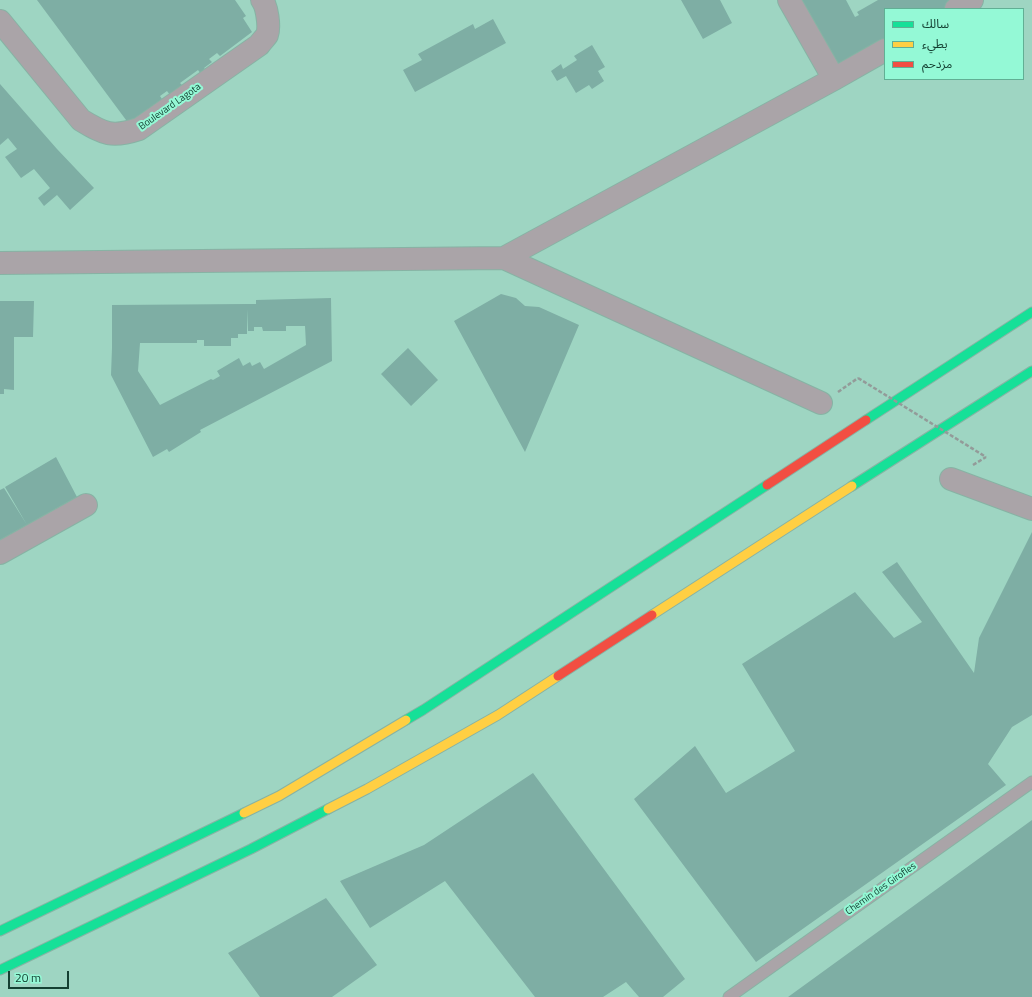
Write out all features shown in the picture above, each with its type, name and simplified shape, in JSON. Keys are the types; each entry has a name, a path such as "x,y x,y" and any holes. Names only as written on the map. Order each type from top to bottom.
{"highway":[{"path":"0,931 280,796 429,706 1032,312"},
{"path":"0,970 251,849 366,789 498,715 1032,371"}],"street":[{"name":"Boulevard Lagota","path":"0,21 81,120 97,130 108,134 125,134 139,129 259,45 267,34 268,27 265,4 262,0"},
{"path":"789,0 834,79"},
{"path":"958,8 972,0"},
{"path":"504,258 884,51"},
{"path":"0,263 504,258 821,403"},
{"path":"951,479 1032,509"},
{"path":"0,553 86,505"}],"lane":[{"name":"Chemin des Girofles","path":"729,997 1032,782"}],"path":[{"path":"858,378 986,457"}],"building":[{"path":"37,0 235,0 246,16 243,18 252,32 220,56 217,53 209,59 212,62 204,68 206,70 201,74 198,70 180,83 182,85 170,95 167,91 160,96 162,99 129,124"},
{"path":"681,0 720,0 732,23 703,39"},
{"path":"800,0 846,0 855,17 859,15 857,12 878,0 958,0 945,8 884,8 884,43 838,69"},
{"path":"493,19 506,43 415,92 403,70 422,60 418,54 473,24 475,29"},
{"path":"592,45 605,67 598,71 604,81 592,89 589,85 576,93 566,76 557,81 551,71 561,64 563,69 577,60 574,56"},
{"path":"0,84 57,149 94,188 70,210 57,195 44,206 38,198 50,188 34,169 21,178 5,157 17,149 8,138 0,145"},
{"path":"501,294 516,298 525,306 539,307 579,325 525,452 454,321"},
{"path":"331,298 332,361 200,430 201,432 169,452 167,449 153,457 111,375 112,305 256,304 256,300","holes":["247,309 248,331 254,331 254,327 262,327 263,331 286,331 286,326 305,326 306,345 264,369 260,362 252,366 250,362 243,366 239,358 217,371 220,376 213,380 211,379 160,405 138,371 140,343 197,343 197,340 204,340 204,346 231,346 231,338 238,338 238,334 247,334"]},
{"path":"0,301 34,301 33,337 14,337 14,390 4,389 4,394 0,394"},
{"path":"408,348 438,380 411,406 381,374"},
{"path":"56,457 77,497 27,525 5,487"},
{"path":"4,488 27,525 0,540 0,490"},
{"path":"1032,532 1032,715 1012,727 988,764 1006,785 756,962 634,799 695,746 726,793 795,751 742,664 855,592 894,638 922,622 882,572 897,562 974,673 979,638"},
{"path":"533,773 685,979 663,997 639,997 626,982 603,997 535,997 445,881 370,928 340,881 424,845"},
{"path":"1032,820 1032,997 788,997"},
{"path":"326,898 377,965 332,997 260,997 228,953"}],"traffic: fast":[{"path":"866,420 1032,312"},
{"path":"852,486 1032,371"},
{"path":"406,720 767,485"},
{"path":"0,970 251,849 328,809"},
{"path":"0,931 244,813"}],"traffic: slow":[{"path":"652,615 852,486"},
{"path":"328,809 367,789 498,715 558,676"},
{"path":"244,813 279,796 406,720"}],"traffic: jam":[{"path":"767,485 866,420"},
{"path":"558,676 652,615"}]}
